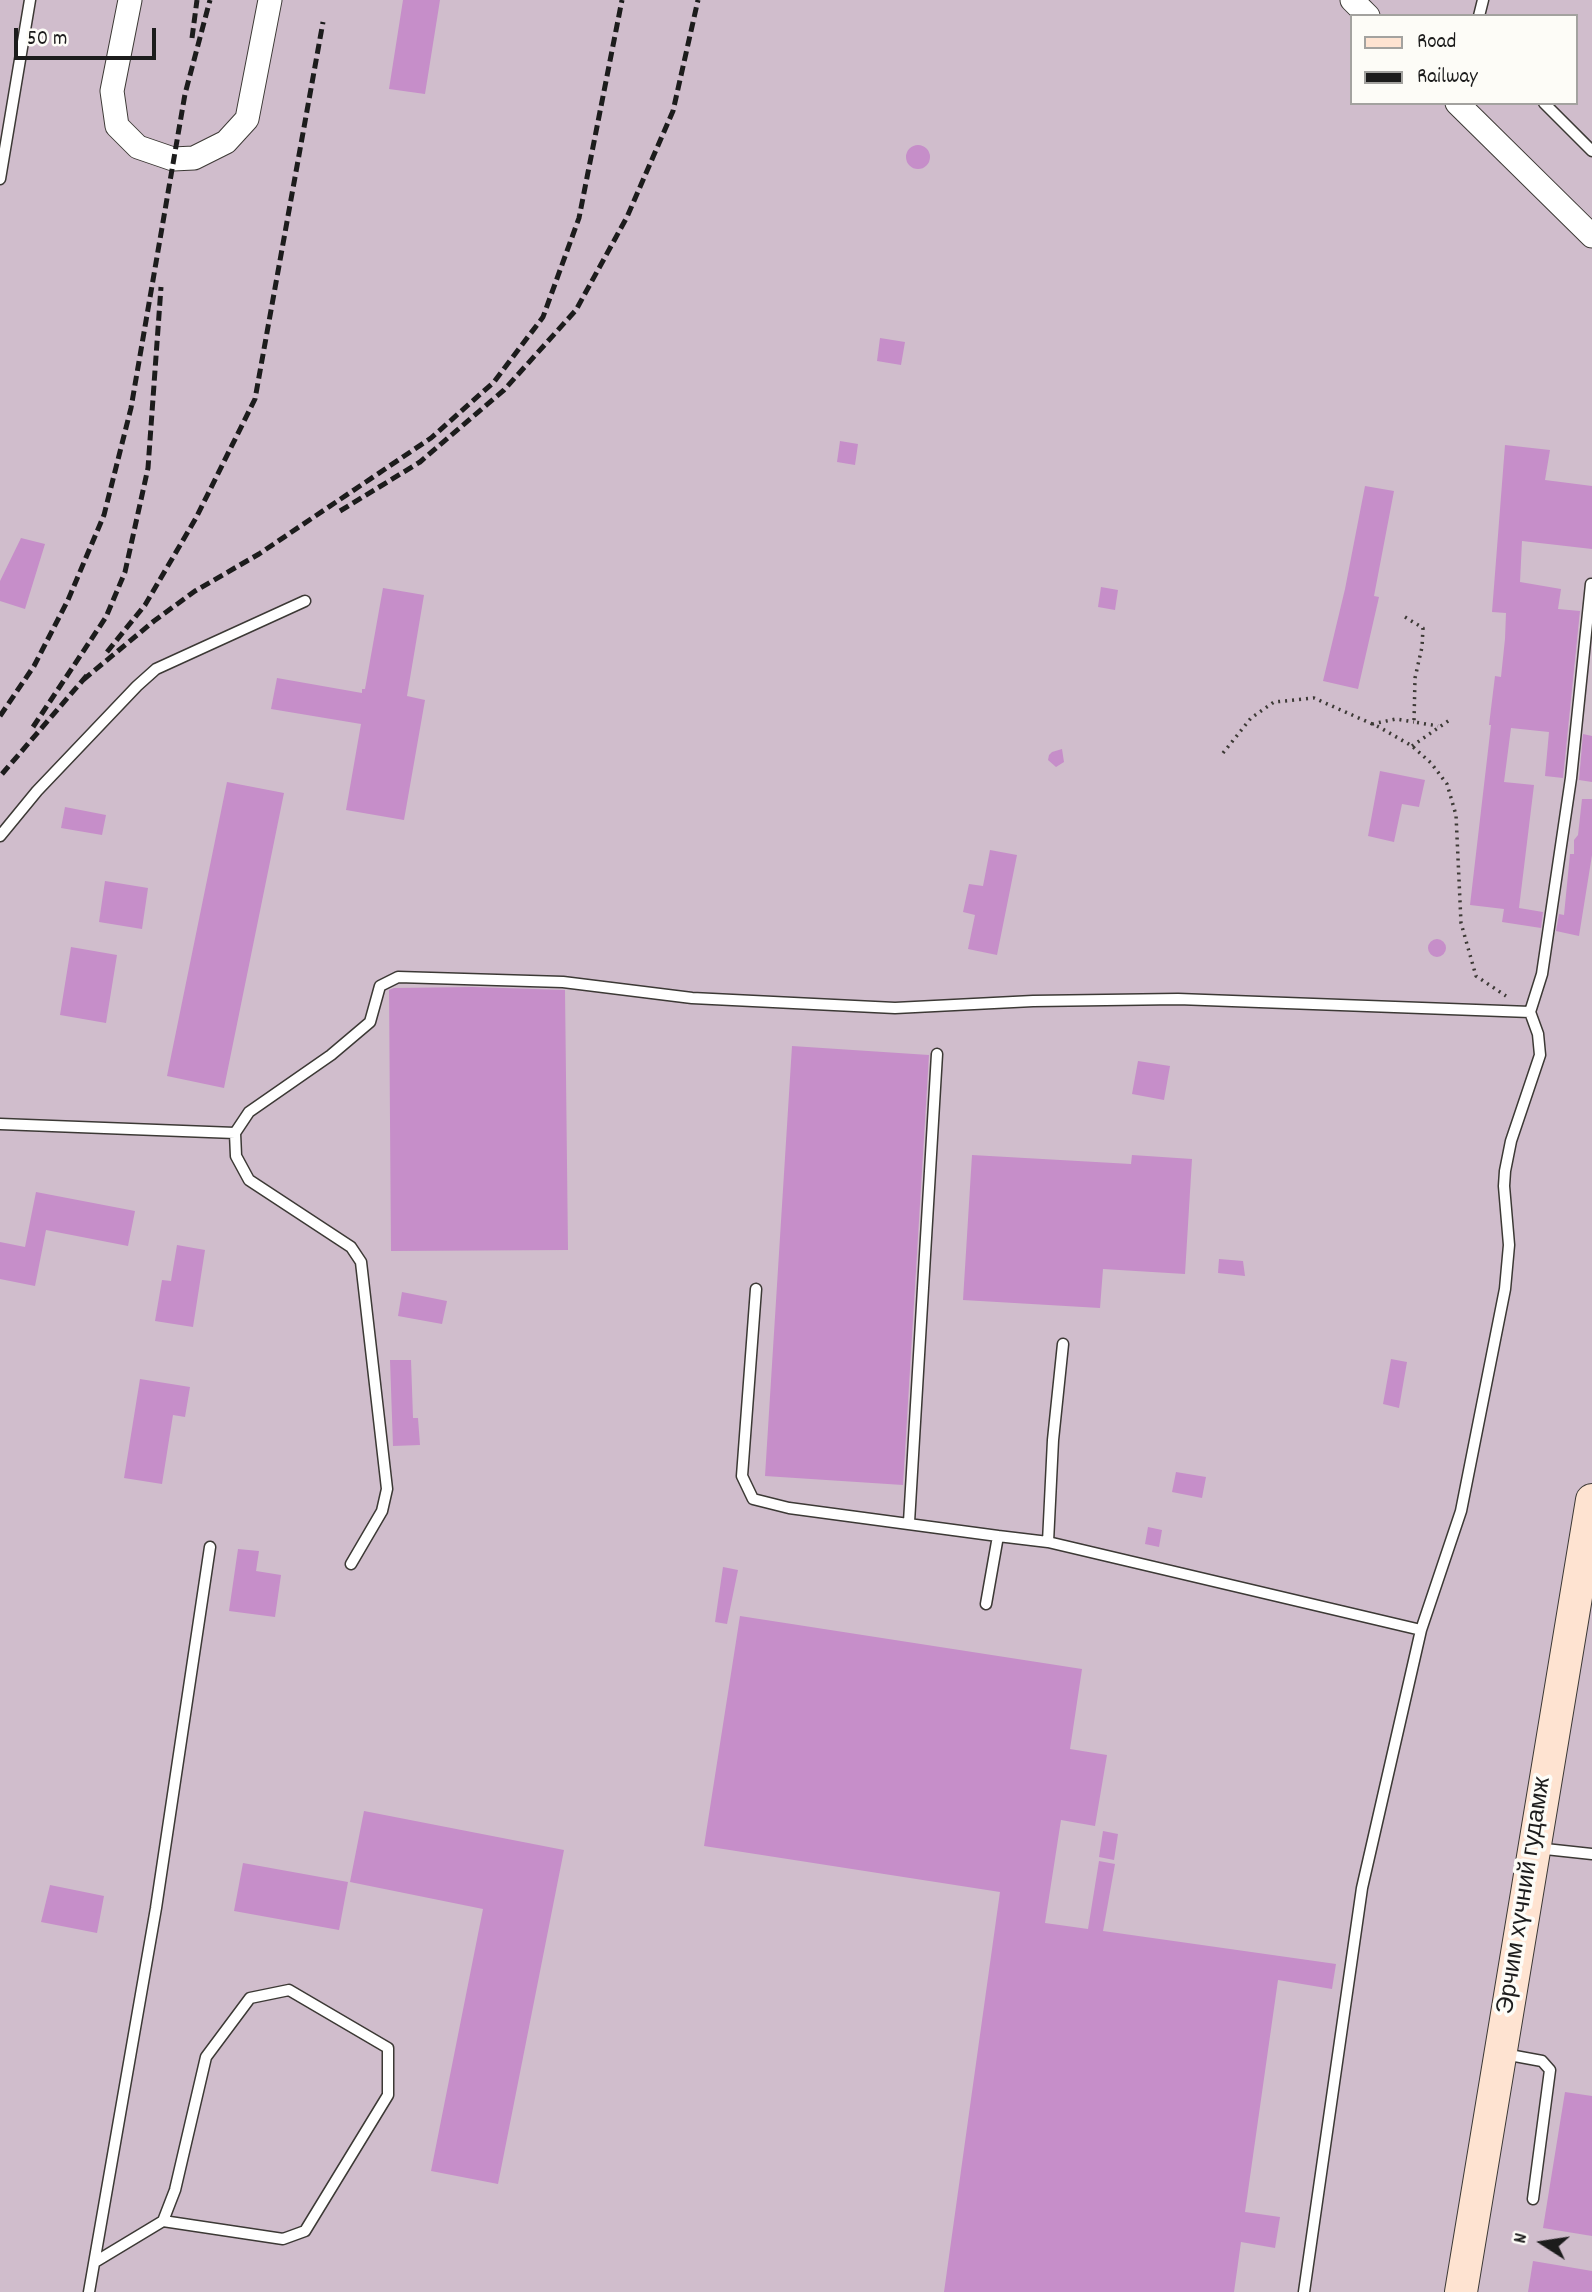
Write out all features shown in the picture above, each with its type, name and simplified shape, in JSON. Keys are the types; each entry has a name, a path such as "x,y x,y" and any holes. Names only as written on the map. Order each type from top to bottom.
{"main road":[{"name":"Эрчим хүчний гудамж","path":"1461,2292 1592,1500"}],"street":[{"path":"130,0 112,91 117,126 138,147 173,159 194,158 226,142 247,119 270,0"},
{"path":"1352,0 1366,14"},
{"path":"1459,105 1592,236"}],"lane":[{"path":"0,179 30,0"},
{"path":"1546,105 1592,151"},
{"path":"1304,2292 1362,1888 1421,1630 1461,1511 1503,1302 1509,1245 1505,1171 1511,1141 1540,1055 1538,1034 1530,1012 1542,974 1571,778 1591,584"},
{"path":"0,836 37,791 136,686 156,669 305,601"},
{"path":"351,1564 382,1511 387,1489 361,1262 351,1247 249,1180 236,1156 235,1133 249,1112 331,1055 370,1022 380,986 398,977 563,982 692,998 895,1008 1033,1001 1178,999 1530,1012"},
{"path":"909,1522 937,1054"},
{"path":"0,1124 235,1133"},
{"path":"756,1289 742,1476 753,1499 789,1508 1048,1542 1421,1630"},
{"path":"1048,1542 1053,1440 1063,1344"},
{"path":"986,1604 998,1536"},
{"path":"89,2292 156,1908 210,1548"},
{"path":"1534,1848 1592,1854"},
{"path":"95,2262 163,2221 175,2190 206,2057 250,1998 289,1990 388,2048 388,2095 305,2231 283,2239 163,2221"},
{"path":"1501,2054 1542,2061 1550,2070 1533,2199"}],"path":[{"path":"1405,617 1423,628 1415,678 1414,722"},
{"path":"1223,753 1251,718 1274,702 1314,698 1372,724 1412,746 1431,763 1447,784 1456,815 1461,923 1476,976 1513,1001"},
{"path":"1372,724 1396,719 1438,726"},
{"path":"1412,746 1451,719"}],"shaded area":[{"path":"0,0 1592,0 1592,2292 0,2292"}],"building":[{"path":"403,0 440,0 425,94 389,89"},
{"path":"918,145 926,149 930,157 926,165 918,169 910,165 906,157 910,149"},
{"path":"880,338 905,342 901,365 877,361"},
{"path":"840,441 858,444 855,465 837,462"},
{"path":"1505,445 1550,450 1545,480 1592,486 1592,549 1522,541 1520,582 1561,589 1558,609 1580,611 1563,778 1545,776 1549,732 1511,728 1504,782 1534,785 1519,908 1543,912 1541,928 1502,922 1504,909 1470,905 1495,676 1501,677 1505,639 1506,613 1492,612"},
{"path":"1365,486 1394,491 1374,596 1379,597 1358,689 1323,681 1345,589"},
{"path":"21,538 45,544 25,609 0,601 0,581"},
{"path":"1101,587 1118,590 1115,610 1098,607"},
{"path":"383,588 424,595 407,696 425,700 404,820 346,810 361,724 271,709 277,678 362,693 362,689 365,689"},
{"path":"1583,734 1592,736 1592,782 1579,780"},
{"path":"1062,749 1064,762 1056,767 1048,760 1049,755"},
{"path":"1380,771 1425,780 1419,807 1402,804 1394,842 1368,836"},
{"path":"227,782 284,793 224,1088 167,1076"},
{"path":"1582,799 1592,799 1592,855 1579,936 1556,931 1559,914 1564,915 1570,854 1574,854"},
{"path":"65,807 106,815 102,835 61,828"},
{"path":"990,850 1017,855 997,955 968,949 975,915 963,912 969,884 983,886"},
{"path":"105,881 148,888 142,929 99,922"},
{"path":"1437,939 1443,942 1446,948 1443,954 1437,957 1431,954 1428,948 1431,942"},
{"path":"71,947 117,955 106,1023 60,1015"},
{"path":"472,987 565,990 568,1250 391,1251 389,990"},
{"path":"792,1046 929,1055 903,1485 765,1476"},
{"path":"1138,1061 1170,1066 1164,1100 1132,1094"},
{"path":"972,1155 1131,1164 1132,1155 1192,1159 1185,1274 1103,1269 1100,1308 963,1300"},
{"path":"36,1192 135,1211 128,1246 46,1230 35,1286 0,1279 0,1242 25,1247"},
{"path":"177,1245 205,1250 193,1327 155,1321 162,1280 171,1281"},
{"path":"1219,1259 1243,1261 1245,1276 1218,1273"},
{"path":"402,1292 447,1301 442,1324 398,1316"},
{"path":"1391,1359 1407,1362 1399,1408 1383,1404"},
{"path":"390,1360 411,1360 413,1418 418,1418 420,1445 393,1446"},
{"path":"140,1379 190,1387 185,1417 173,1415 162,1484 124,1478"},
{"path":"1176,1472 1206,1477 1202,1498 1172,1492"},
{"path":"1148,1527 1162,1530 1159,1547 1145,1544"},
{"path":"238,1549 259,1551 256,1571 281,1575 275,1617 229,1611"},
{"path":"723,1567 738,1570 727,1624 715,1622"},
{"path":"740,1616 1082,1669 1070,1749 1107,1755 1095,1826 1061,1820 1045,1923 1088,1929 1099,1861 1115,1864 1103,1931 1336,1964 1332,1989 1278,1980 1245,2212 1280,2217 1275,2248 1241,2242 1234,2292 944,2292 1000,1892 704,1846"},
{"path":"364,1811 564,1850 498,2184 431,2171 483,1909 350,1882"},
{"path":"1103,1831 1118,1834 1114,1860 1099,1857"},
{"path":"243,1863 348,1882 339,1930 234,1911"},
{"path":"50,1885 104,1896 97,1933 41,1922"},
{"path":"1565,2092 1592,2096 1592,2236 1543,2228"},
{"path":"1533,2261 1592,2271 1592,2292 1528,2292"}],"railway":[{"path":"192,38 197,0"},
{"path":"0,716 34,666 68,600 104,515 131,408 185,94 210,0"},
{"path":"83,680 195,591 259,554 431,438 494,382 543,317 579,218 622,0"},
{"path":"340,511 420,462 504,390 576,310 627,217 673,111 698,0"},
{"path":"107,652 145,605 196,518 255,399 323,22"},
{"path":"33,727 106,617 125,572 148,468 161,287"},
{"path":"2,774 89,673"}]}
